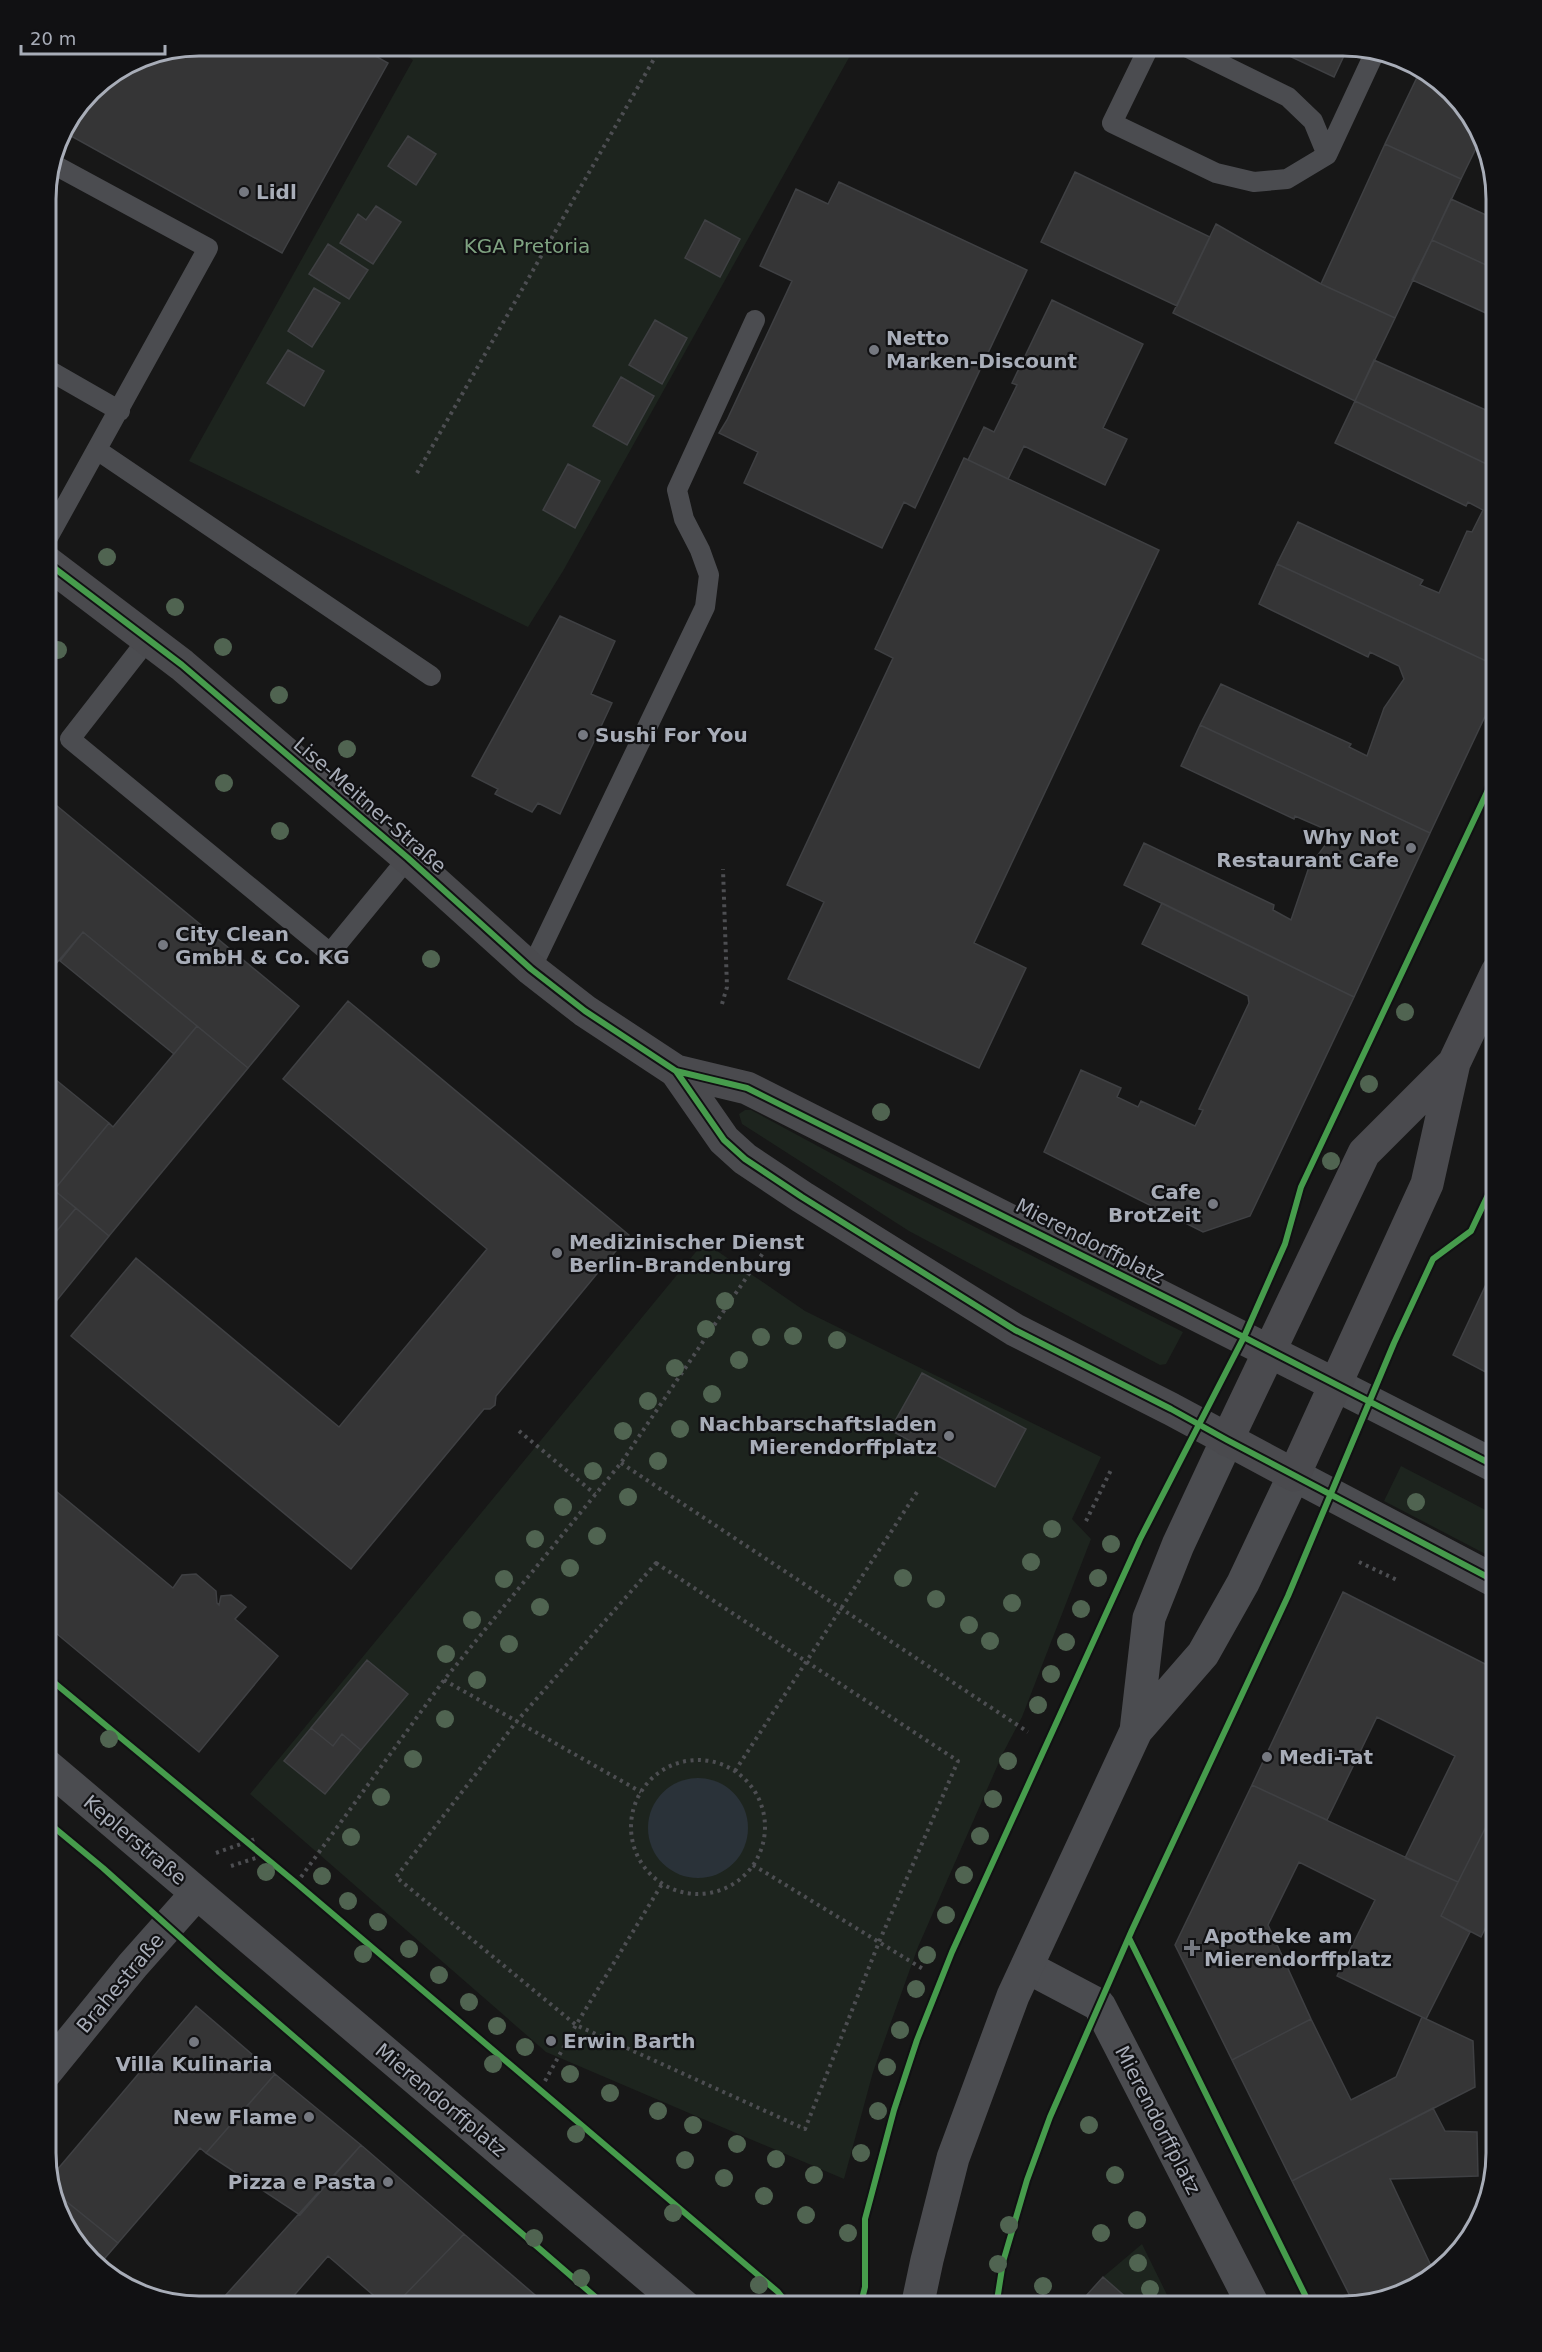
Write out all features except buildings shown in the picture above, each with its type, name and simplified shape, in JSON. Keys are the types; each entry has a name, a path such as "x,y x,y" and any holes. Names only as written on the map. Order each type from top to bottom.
{"main road":[{"name":"Lise-Meitner-Straße","path":"56,569 182,665 408,858 531,969 585,1011 676,1071 747,1088 829,1130"},
{"path":"1454,1063 1364,1153 1227,1440 1294,1475 1427,1184 1454,1063 1486,995"},
{"name":"Lise-Meitner-Straße","path":"676,1071 724,1140 745,1159 1015,1330 1227,1440"},
{"name":"Mierendorffplatz","path":"829,1130 949,1188 1334,1384"}],"street":[{"path":"1334,1384 1486,1461"},
{"path":"1136,1731 1149,1618 1178,1545 1227,1440"},
{"path":"919,2296 953,2158 1007,2011 1027,1967 1136,1731 1203,1654 1244,1583 1294,1475 1486,1576"},
{"name":"Keplerstraße","path":"56,1773 197,1893"},
{"name":"Mierendorffplatz","path":"197,1893 672,2296"},
{"name":"Brahestraße","path":"56,2060 133,1965 197,1893"},
{"name":"Mierendorffplatz","path":"1027,1967 1099,2005 1248,2296"}],"lane":[{"path":"1145,56 1112,123 1216,173 1254,182 1287,178 1327,155 1372,58"},
{"path":"1204,56 1288,97 1313,121 1327,155"},
{"path":"56,523 208,248 59,167"},
{"path":"531,969 705,607 709,574 684,519 677,490 755,320"},
{"path":"56,374 120,411"},
{"path":"97,450 431,676"},
{"path":"148,639 70,739 330,953 408,858"}],"path":[{"path":"417,473 656,56"},
{"path":"722,1004 727,987 723,869"},
{"path":"301,1877 444,1680 621,1463 763,1254"},
{"path":"519,1431 595,1494"},
{"path":"621,1463 1028,1732"},
{"path":"1086,1521 1112,1470"},
{"path":"735,1771 917,1492"},
{"path":"1359,1562 1398,1581"},
{"path":"656,1563 958,1761 879,1942 805,2129 576,2025 396,1877 517,1721 656,1563"},
{"path":"444,1680 641,1792"},
{"path":"695,1760 716,1762 735,1771 751,1786 761,1804 765,1825 762,1845 753,1865 739,1880 721,1890 701,1894 680,1892 662,1884 646,1870 636,1852 631,1832 633,1810 641,1792 655,1775 674,1764 695,1760"},
{"path":"238,1836 263,1856"},
{"path":"753,1865 923,1969"},
{"path":"545,2081 576,2025 662,1884"}],"green space":[{"name":"KGA Pretoria","path":"406,56 850,56 563,571 528,627 189,461 413,60"},
{"path":"745,1110 751,1110 864,1171 1183,1332 1166,1364 1160,1365 909,1231 742,1124 739,1114"},
{"path":"704,1242 805,1311 1101,1457 1072,1519 1091,1539 1022,1717 1003,1753 918,1947 873,2072 844,2179 546,2052 250,1794"},
{"path":"1401,1466 1486,1510 1486,1554 1384,1501"},
{"path":"1142,2244 1168,2296 1086,2296 1103,2277"}],"shaded area":[{"path":"698,1778 717,1782 733,1793 744,1809 748,1828 744,1847 733,1863 717,1874 698,1878 679,1874 663,1863 652,1847 648,1828 652,1809 663,1793 679,1782"}],"cycle path":[{"path":"56,569 182,665 408,858 531,969 585,1011 676,1071 747,1088 1183,1306 1486,1461"},
{"path":"863,2296 865,2287 865,2219 894,2110 917,2040 952,1952 1140,1539 1244,1337 1285,1244 1301,1187 1486,794"},
{"path":"676,1071 724,1140 745,1159 1015,1330 1171,1409 1486,1576"},
{"path":"998,2296 1003,2262 1027,2180 1050,2117 1132,1930 1288,1596 1394,1343 1433,1259 1471,1231 1486,1199"},
{"path":"56,1684 295,1882 781,2296"},
{"path":"56,1829 594,2296"},
{"path":"1129,1938 1306,2296"}],"place":[{"name":"Lidl","path":"244,192"},
{"name":"Netto Marken-Discount","path":"874,350"},
{"name":"Sushi For You","path":"583,735"},
{"name":"Why Not Restaurant Cafe","path":"1411,848"},
{"name":"City Clean GmbH & Co. KG","path":"163,945"},
{"name":"Cafe BrotZeit","path":"1213,1204"},
{"name":"Medizinischer Dienst Berlin-Brandenburg","path":"557,1253"},
{"name":"Nachbarschaftsladen Mierendorffplatz","path":"949,1436"},
{"name":"Medi-Tat","path":"1267,1757"},
{"name":"Apotheke am Mierendorffplatz","path":"1192,1948"},
{"name":"Erwin Barth","path":"551,2041"},
{"name":"Villa Kulinaria","path":"194,2042"},
{"name":"New Flame","path":"309,2117"},
{"name":"Pizza e Pasta","path":"388,2182"}]}
